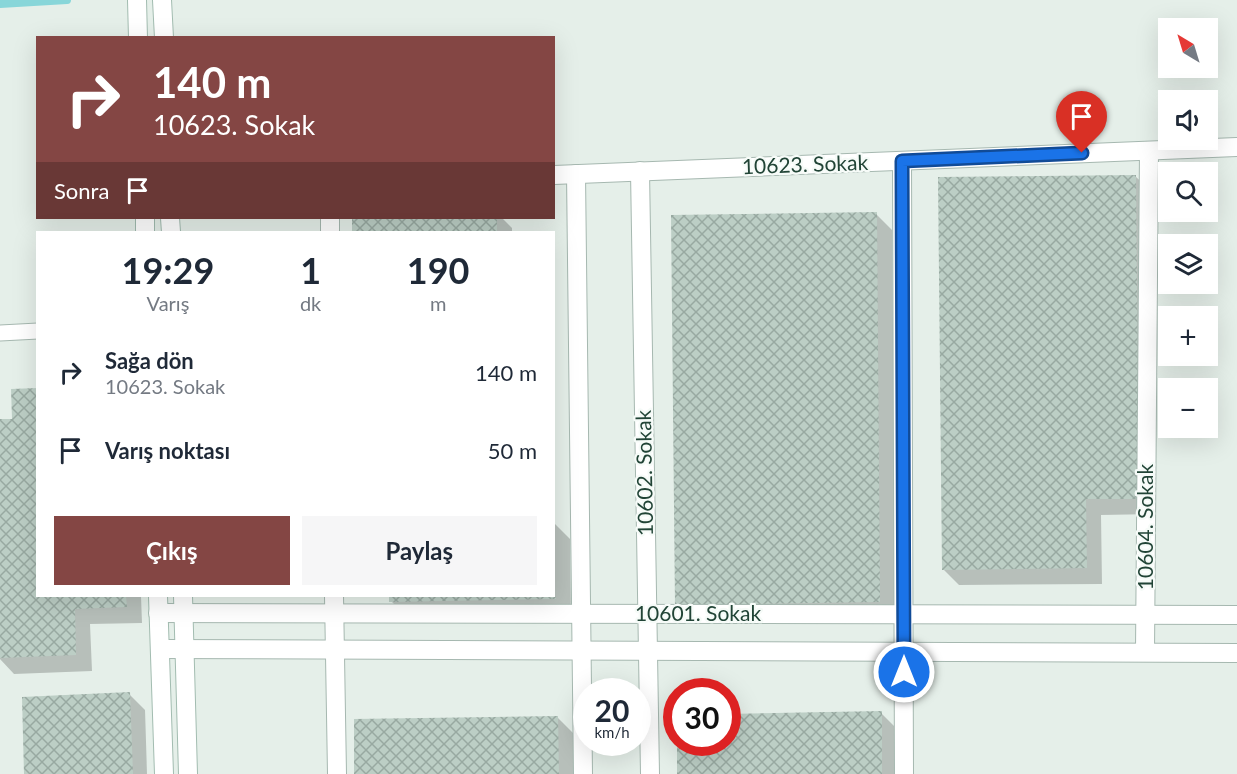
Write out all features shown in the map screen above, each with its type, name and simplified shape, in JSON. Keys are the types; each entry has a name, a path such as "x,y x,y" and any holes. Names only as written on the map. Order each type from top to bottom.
{"street":[{"path":"136,0 138,36"},
{"path":"162,0 164,36"},
{"name":"10623. Sokak","path":"555,175 1237,147"},
{"name":"10604. Sokak","path":"1145,652 1149,151"},
{"path":"902,161 904,774"},
{"name":"10602. Sokak","path":"640,171 650,774"},
{"path":"576,174 583,774"},
{"path":"158,604 164,774"},
{"name":"10601. Sokak","path":"158,604 334,604 581,614 1237,615"},
{"path":"183,604 188,774"},
{"path":"334,604 337,774"},
{"name":"10601. Sokak","path":"160,649 1237,652"}],"lane":[{"path":"0,333 36,331"}],"building":[{"path":"1136,175 1139,499 1086,499 1087,568 942,570 938,177"},
{"path":"877,212 880,602 675,605 671,215"},
{"path":"352,219 497,219 497,231 352,231"},
{"path":"36,388 36,597 126,597 127,607 75,609 76,655 0,658 0,419 12,419 11,389"},
{"path":"555,596 556,599 389,602 389,597"},
{"path":"130,692 133,774 24,774 22,697"},
{"path":"882,711 882,774 677,774 677,756 741,756 741,714"},
{"path":"558,716 559,774 354,774 354,719"}],"waterway":[{"path":"0,4 67,0"}],"route":[{"path":"904,672 902,161 1082,153"}]}
